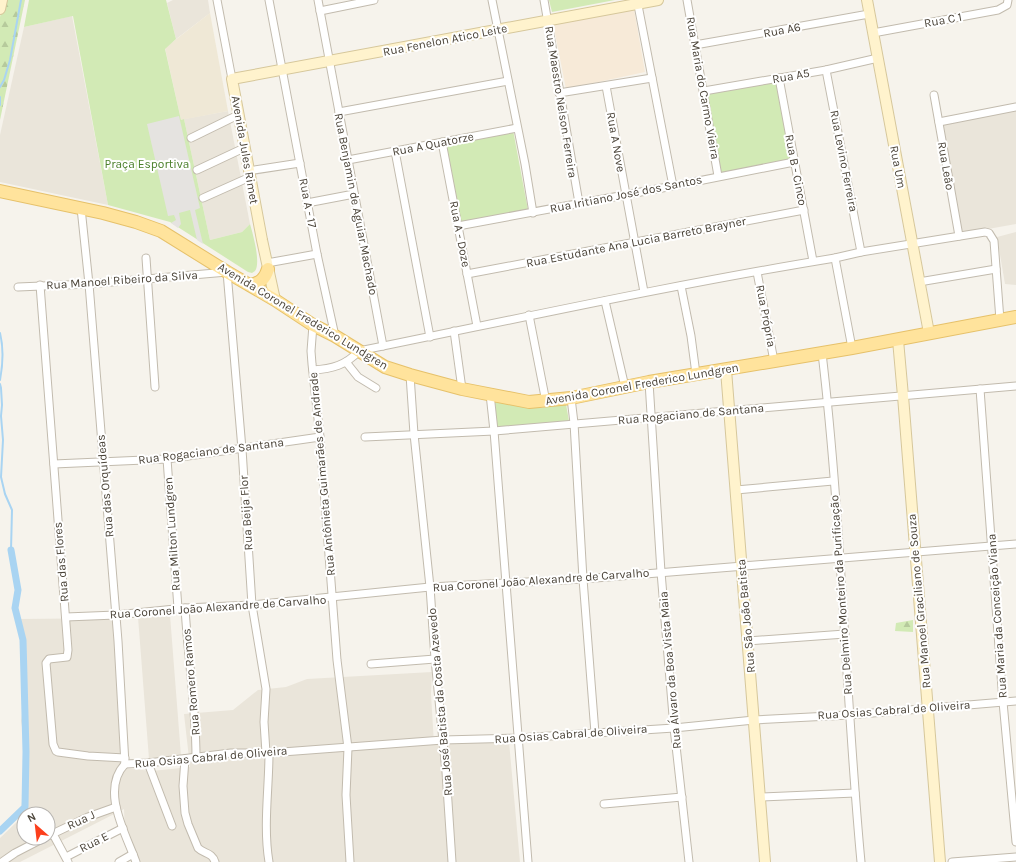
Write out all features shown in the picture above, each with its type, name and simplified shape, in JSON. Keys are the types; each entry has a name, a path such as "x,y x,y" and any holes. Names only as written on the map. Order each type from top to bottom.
{"main road":[{"name":"Avenida Coronel Frederico Lundgren","path":"0,191 81,208 136,222 161,231 275,300 313,325 335,336 385,367 462,389 529,402 546,402 571,398 649,382 898,340 1016,317"},
{"path":"250,285 256,284 262,280 266,275 268,266"}],"street":[{"path":"0,9 2,0"},
{"name":"Avenida Jules Rimet","path":"217,0 249,174 275,300"},
{"name":"Rua A - 17","path":"269,0 307,203 335,336"},
{"name":"Rua Benjamin de Aguiar Machado","path":"318,0 383,346"},
{"path":"320,11 374,0"},
{"path":"492,0 533,213"},
{"name":"Rua Maestro Nelson Ferreira","path":"544,0 579,203"},
{"name":"Rua Fenelon Atico Leite","path":"232,79 498,30 637,2 658,0"},
{"name":"Rua Maria do Carmo Vieira","path":"687,0 718,176"},
{"name":"Rua Um","path":"867,0 929,333"},
{"name":"Rua C 1","path":"873,33 998,10 1007,5 1008,0"},
{"path":"637,2 673,186"},
{"name":"Rua A6","path":"695,45 869,14"},
{"name":"Rua A5","path":"704,91 826,70 878,58"},
{"name":"Rua Levino Ferreira","path":"826,70 861,252"},
{"path":"559,93 652,78"},
{"name":"Rua B - Cinco","path":"779,78 813,261"},
{"path":"339,112 508,81"},
{"name":"Rua A Nove","path":"606,86 644,292"},
{"name":"Rua Leão","path":"934,95 958,236"},
{"path":"939,122 1016,107"},
{"path":"191,138 238,115"},
{"name":"Rua A Quatorze","path":"348,160 517,128"},
{"name":"Rua A - Doze","path":"442,142 478,326"},
{"path":"197,170 244,148"},
{"path":"395,151 430,337"},
{"name":"Rua Iritiano José dos Santos","path":"458,226 533,213 794,162"},
{"path":"204,198 249,174 300,163"},
{"path":"307,203 354,194"},
{"name":"Rua das Orquídeas","path":"81,208 89,284 116,615 125,761"},
{"name":"Rua Estudante Ana Lucia Barreto Brayner","path":"467,274 804,210"},
{"path":"313,370 341,366 359,351 529,315 861,252 985,232 989,233 994,241 1000,320"},
{"path":"268,266 318,254"},
{"path":"146,258 155,387"},
{"path":"835,258 852,348"},
{"path":"919,282 996,269"},
{"name":"Rua Manoel Ribeiro da Silva","path":"18,287 148,280 227,272"},
{"name":"Rua Beija Flor","path":"227,272 242,449 252,604 266,689 264,722 267,753 268,789 266,822 269,862"},
{"name":"Rua Própria","path":"757,272 774,361"},
{"name":"Rua das Flores","path":"40,285 68,654 64,658 49,659 46,663 54,749 65,754 125,761"},
{"path":"681,286 691,336 696,374"},
{"path":"605,301 624,387"},
{"path":"529,315 546,402"},
{"name":"Rua Antônieta Guimarães de Andrade","path":"313,325 311,351 320,437 337,660 348,748 346,795 350,862"},
{"path":"454,331 462,389"},
{"name":"Rua Manoel Graciliano de Souza","path":"898,340 940,862"},
{"name":"Rua Delmiro Monteiro da Purificação","path":"822,352 840,558 849,714 861,862"},
{"path":"346,362 358,377 376,388"},
{"name":"Rua São João Batista","path":"726,370 765,862"},
{"name":"Rua José Batista da Costa Azevedo","path":"410,375 414,434 430,587 452,862"},
{"name":"Rua Álvaro da Boa Vista Maia","path":"649,382 674,728 689,862"},
{"name":"Rua Rogaciano de Santana","path":"365,437 494,431 1016,386"},
{"name":"Rua Maria da Conceição Viana","path":"980,389 1003,702 1016,842"},
{"path":"490,394 528,862"},
{"path":"571,398 574,423 583,579 595,733"},
{"name":"Rua Rogaciano de Santana","path":"54,464 167,459 320,437"},
{"name":"Rua Milton Lundgren","path":"167,459 181,608"},
{"path":"736,490 833,481"},
{"name":"Rua Coronel João Alexandre de Carvalho","path":"66,617 116,615 181,608 333,598 366,593 430,587 583,579 1016,544"},
{"name":"Rua Romero Ramos","path":"181,608 196,726 196,757"},
{"path":"748,641 845,634"},
{"path":"371,664 435,659"},
{"name":"Rua Osias Cabral de Oliveira","path":"125,761 148,763 231,753 267,753 443,740 519,738 674,728 754,720 1016,701"},
{"path":"185,759 183,798 188,824 198,848 211,854 215,862"},
{"path":"125,761 117,774 115,782 116,806 136,862"},
{"path":"148,763 172,826"},
{"path":"760,797 855,793"},
{"path":"604,804 682,797"},
{"name":"Rua J","path":"56,832 116,806"},
{"name":"Rua E","path":"67,860 123,828"},
{"path":"56,844 67,860"},
{"path":"2,862 29,846"},
{"path":"119,862 133,854"},
{"path":"952,862 1016,857"}],"shaded area":[{"path":"173,0 208,0 210,13 176,39 167,3"},
{"path":"634,9 645,72 566,89 553,23"},
{"path":"210,13 228,111 181,120 165,48"},
{"path":"72,16 108,205 0,182 0,135 24,27"},
{"path":"1016,109 1016,224 960,234 941,124"},
{"path":"228,111 250,224 242,232 210,240 184,119"},
{"path":"179,116 200,208 195,210 203,244 197,240 190,210 179,213 181,224 178,228 171,223 176,220 174,215 168,216 147,124"},
{"path":"1016,232 1016,285 1005,284 997,237"},
{"path":"170,615 181,756 149,759 138,617"},
{"path":"120,618 123,768 152,771 190,767 184,714 233,710 258,690 286,687 307,679 432,672 431,694 434,744 509,742 520,862 136,862 125,835 124,809 56,844 56,806 21,806 27,757 21,721 26,688 19,619"},
{"path":"16,823 16,846 51,846 20,862 0,862 0,838"}],"green space":[{"path":"3,0 25,0 0,120 0,17"},
{"name":"Praça Esportiva","path":"29,0 166,0 176,39 165,49 181,120 184,119 210,240 242,232 250,224 257,255 257,267 255,271 252,273 248,272 170,222 108,205 73,16 24,27"},
{"path":"549,0 615,0 552,12"},
{"path":"776,79 791,159 721,173 705,92"},
{"path":"513,130 528,210 459,222 444,142"},
{"path":"495,402 541,408 566,404 570,427 497,433"},
{"path":"913,620 913,632 895,631 896,623"}],"waterway":[{"path":"0,87 4,80 10,60 21,0"},
{"path":"0,97 0,105"},
{"path":"0,333 3,356 0,380"},
{"path":"0,384 3,440 1,477 5,494 12,510 11,550"},
{"path":"0,831 25,807 26,752 23,640 15,608 18,590 11,550"}]}
